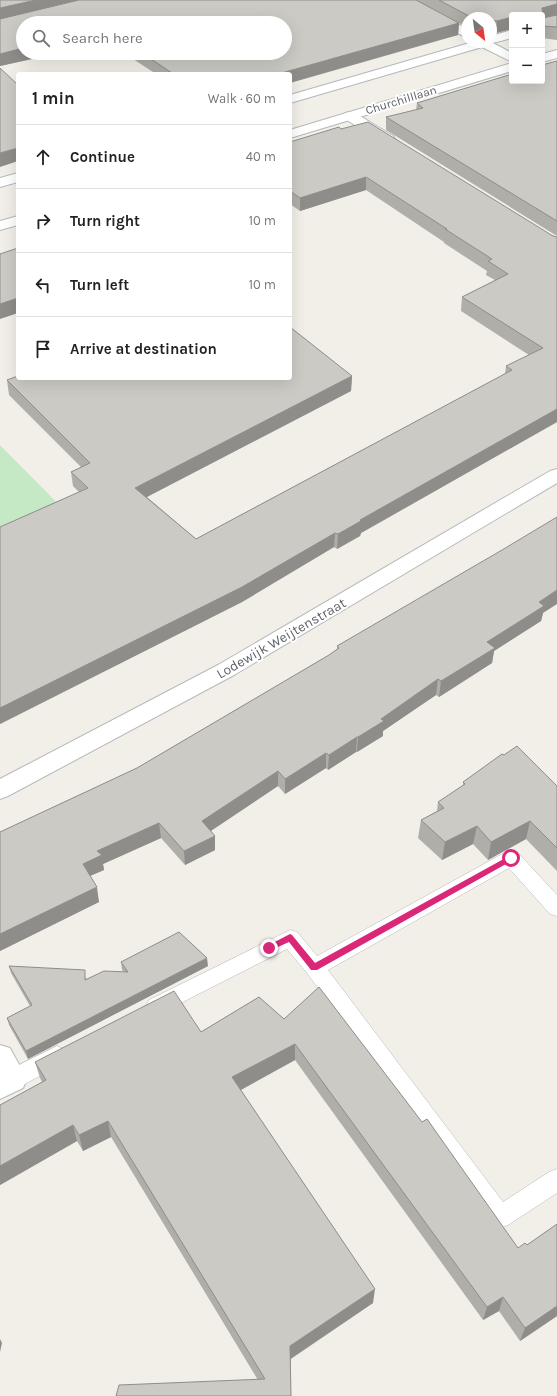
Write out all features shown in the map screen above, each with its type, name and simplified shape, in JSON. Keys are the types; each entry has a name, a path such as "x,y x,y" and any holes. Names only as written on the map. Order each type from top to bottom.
{"street":[{"path":"404,0 461,31"},
{"path":"497,39 509,35"},
{"path":"292,98 465,48"},
{"path":"496,48 509,56"},
{"path":"545,57 557,54"},
{"name":"Churchilllaan","path":"292,133 509,68"},
{"path":"350,116 399,146"},
{"path":"0,183 16,179"},
{"path":"0,226 16,221"},
{"name":"Lodewijk Weijtenstraat","path":"0,790 226,670 557,475"}],"lane":[{"path":"314,967 511,858 557,908"},
{"path":"141,1013 290,938 314,967 500,1217 557,1180"},
{"path":"4,1074 77,1046"}],"green space":[{"path":"0,445 64,510 0,541"}],"building":[{"path":"0,0 36,0 0,8"},
{"path":"79,0 416,0 459,23 285,72 170,72 152,60 292,60 292,16 16,16 16,50 0,54 0,19"},
{"path":"439,0 557,0 557,4 542,8 542,12 509,12 509,18 497,21 497,12 462,12"},
{"path":"557,15 557,27 545,26 545,18"},
{"path":"557,61 557,221 386,117 423,108 417,103 509,75 509,84 545,84 545,64"},
{"path":"0,68 16,83 16,149 0,153"},
{"path":"368,122 553,236 557,237 557,409 360,520 361,521 338,534 335,533 242,587 0,708 0,527 88,488 71,472 90,463 7,380 16,377 16,380 292,380 292,329 352,376 135,488 196,539 512,370 506,366 543,348 462,297 508,274 488,261 492,259 366,177 300,198 292,192 292,141 339,127 341,129"},
{"path":"16,249 16,299 0,304 0,254"},
{"path":"557,517 557,590 539,602 544,606 487,642 495,648 441,681 438,679 381,719 384,721 329,755 326,753 285,779 278,771 202,821 215,836 184,851 159,823 97,851 102,855 83,864 97,887 0,934 0,832 137,768 329,655 339,648 337,646"},
{"path":"517,746 557,786 557,848 530,821 491,842 477,826 445,842 421,820 444,808 438,802 465,784 463,782 502,754 504,755"},
{"path":"179,932 207,958 26,1051 7,1018 32,1005 9,966 85,970 85,980 104,971 128,972 121,962"},
{"path":"319,987 422,1122 427,1119 518,1248 525,1243 527,1245 557,1224 557,1306 525,1328 503,1297 487,1307 295,1044 232,1077 375,1289 290,1346 291,1396 116,1396 119,1385 265,1379 108,1121 79,1135 73,1125 0,1166 0,1105 46,1080 35,1062 174,991 201,1032 259,997 284,1019"}],"route":[{"path":"269,948 290,938 314,967 511,858"}]}
